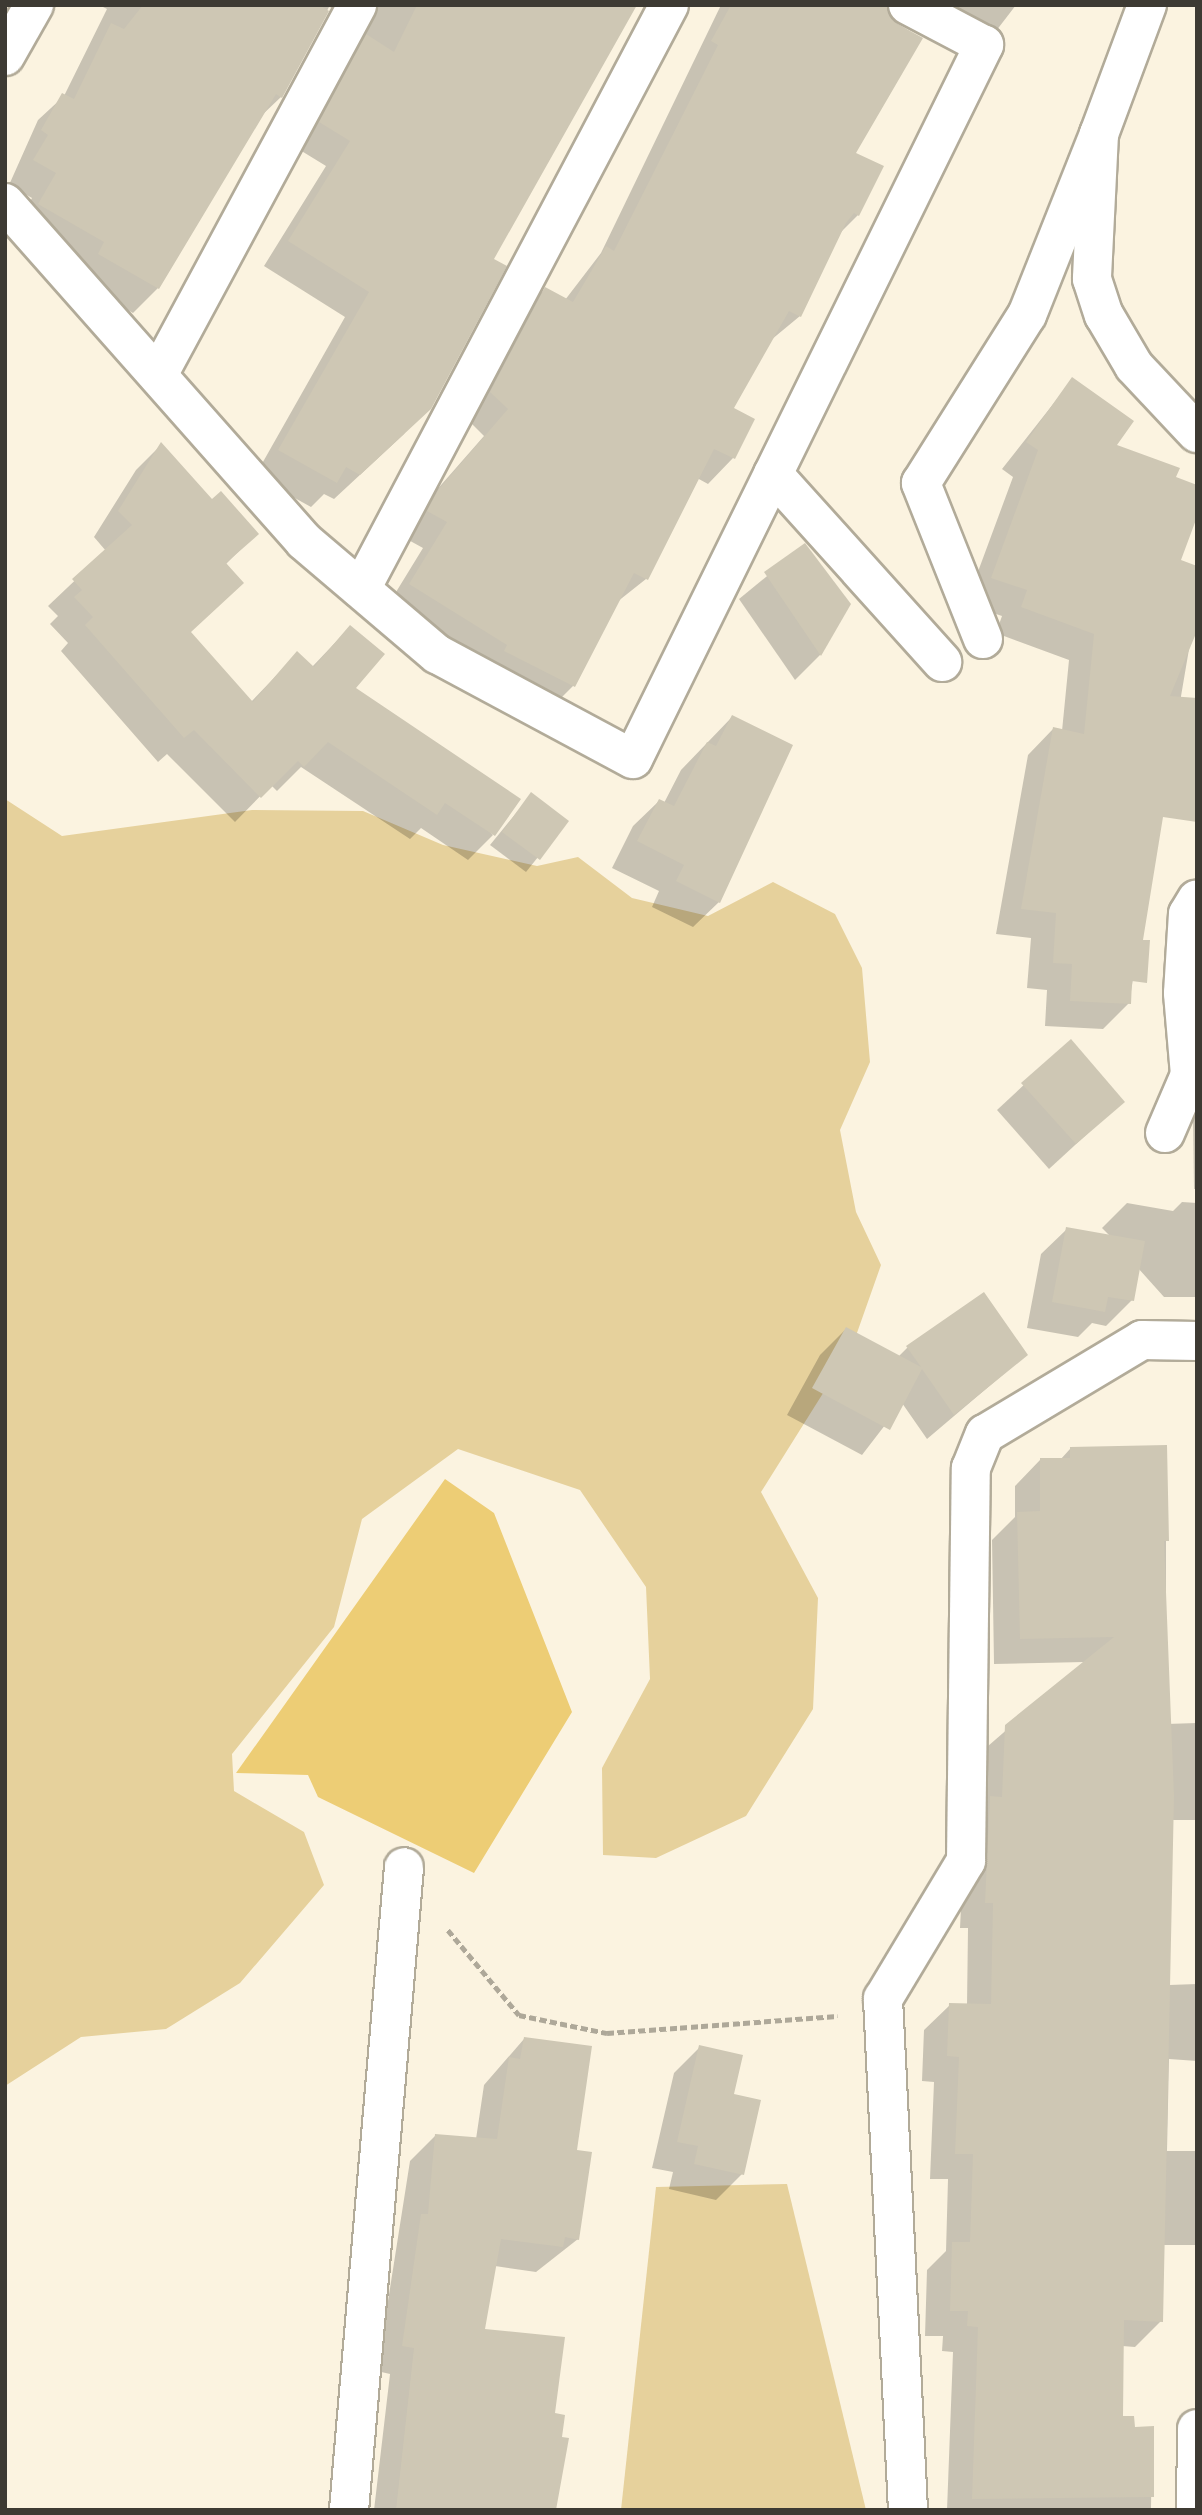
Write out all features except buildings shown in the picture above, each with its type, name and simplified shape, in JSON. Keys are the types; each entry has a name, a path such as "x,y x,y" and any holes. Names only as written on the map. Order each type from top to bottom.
{"street":[{"path":"5,56 33,5"},
{"path":"158,375 357,5"},
{"path":"361,589 669,5"},
{"path":"5,202 304,541 437,654 633,759 984,45 908,5"},
{"path":"984,639 921,483 1027,315 1147,5"},
{"path":"1099,134 1092,279 1104,315 1134,366 1197,433"},
{"path":"773,474 942,662"},
{"path":"1165,1133 1190,1075 1184,993 1188,914 1197,899"},
{"path":"908,2510 883,1999 966,1861 971,1468 985,1434 1142,1340 1197,1340"},
{"path":"349,2510 404,1867"},
{"path":"1196,2510 1197,2429"}],"path":[{"path":"453,1931 519,2015 607,2033 884,2012"}],"shaded area":[{"path":"5,799 62,836 252,810 363,811 443,845 537,866 578,857 632,898 708,916 773,882 835,914 862,968 870,1062 840,1130 856,1212 881,1265 852,1347 761,1492 818,1598 813,1709 746,1816 656,1858 603,1855 602,1768 650,1679 646,1587 580,1490 458,1449 362,1519 334,1627 232,1754 234,1791 304,1832 324,1885 240,1983 166,2029 81,2037 5,2086"},
{"path":"445,1479 494,1513 572,1712 474,1873 318,1797 308,1775 236,1773"},
{"path":"787,2184 866,2510 621,2510 656,2187"}]}
